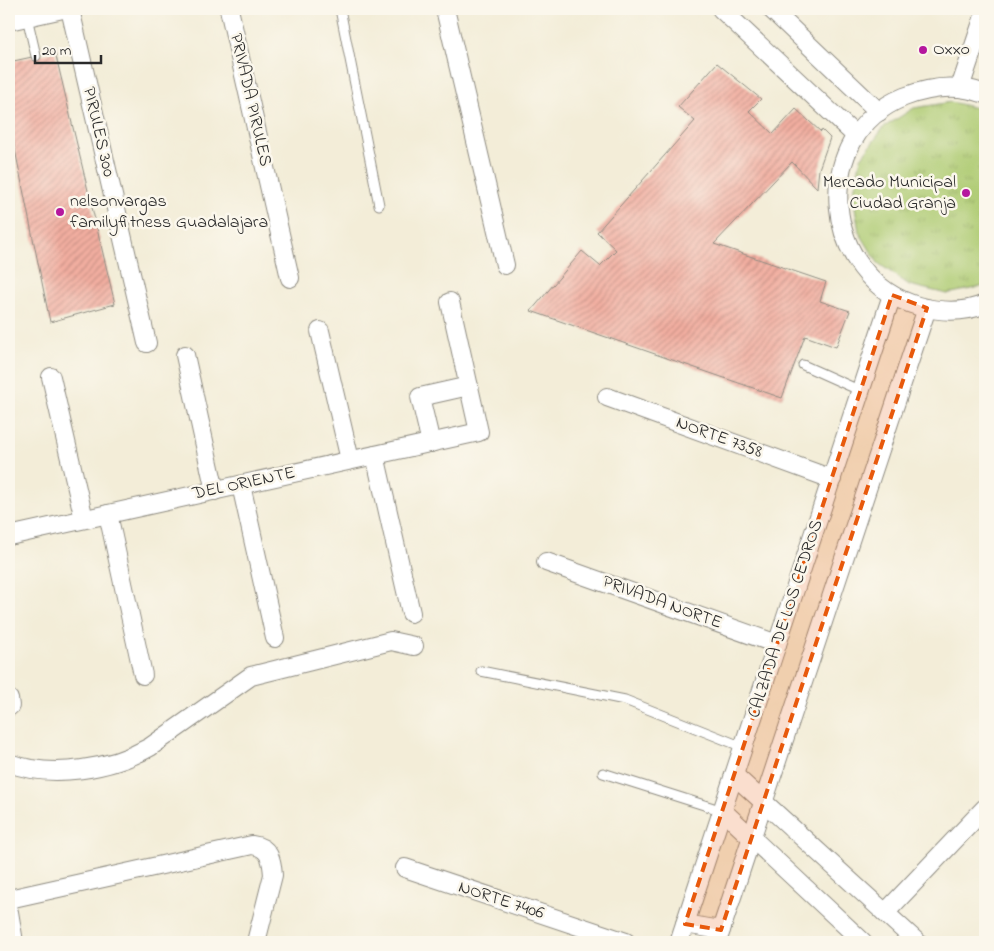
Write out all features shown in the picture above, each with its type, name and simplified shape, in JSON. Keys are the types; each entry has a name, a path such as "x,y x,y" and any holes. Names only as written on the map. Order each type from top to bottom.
{"street":[{"path":"9,21 26,13 64,9"},
{"name":"PIRULES 300","path":"70,9 147,343"},
{"name":"PRIVADA PIRULES","path":"229,9 290,278"},
{"path":"445,9 505,265"},
{"path":"720,9 856,136"},
{"path":"771,9 879,112"},
{"path":"960,88 985,13"},
{"path":"985,94 960,88 939,88 917,92 897,100 879,112 856,136 846,156 840,178 838,201 840,223 848,245 859,264 874,282 892,295 909,303 945,310 963,310 985,304"},
{"name":"CALZADA DE LOS CEDROS","path":"679,942 892,295"},
{"path":"431,443 420,397 469,386 450,302"},
{"name":"CALZADA DE LOS CEDROS","path":"719,936 927,308"},
{"path":"320,332 350,460"},
{"path":"185,356 214,491"},
{"path":"51,377 84,519"},
{"name":"DEL ORIENTE","path":"9,536 479,432 469,386"},
{"name":"NORTE 7358","path":"607,398 832,479"},
{"path":"374,455 411,613"},
{"path":"241,485 275,638"},
{"path":"108,514 143,675"},
{"name":"PRIVADA NORTE","path":"546,562 778,644"},
{"path":"9,762 29,768 76,770 115,762 134,756 150,747 251,676 391,641 414,646"},
{"path":"734,775 917,942"},
{"path":"885,913 985,808"},
{"path":"722,811 862,942"},
{"path":"9,899 252,845 261,846 268,854 272,864 273,875 256,942"},
{"name":"NORTE 7406","path":"405,868 626,942"},
{"path":"9,912 14,942"},
{"path":"685,924 719,936"}],"lane":[{"path":"340,9 379,206"},
{"path":"26,13 36,56"},
{"path":"803,365 861,390"},
{"path":"481,671 625,700 744,747"},
{"path":"603,773 722,811"}],"highlighted area":[{"path":"892,295 927,308 721,930 685,924 734,775"}],"green space":[{"path":"951,102 985,110 985,286 947,294 909,285 878,263 859,232 853,195 861,158 884,127 914,108"}],"building":[{"name":"nelsonvargas familyfitness Guadalajara","path":"55,52 115,304 50,322 9,120 9,62"},
{"path":"717,63 761,99 749,111 773,134 796,109 830,138 819,169 817,188 792,162 714,244 826,282 820,301 850,311 836,347 805,336 782,398 531,311 582,251 600,266 616,250 597,232 695,121 678,107"}],"place":[{"name":"Oxxo","path":"923,50"},
{"name":"Mercado Municipal Ciudad Granja","path":"966,193"},
{"name":"nelsonvargas familyfitness Guadalajara","path":"60,212"}]}
